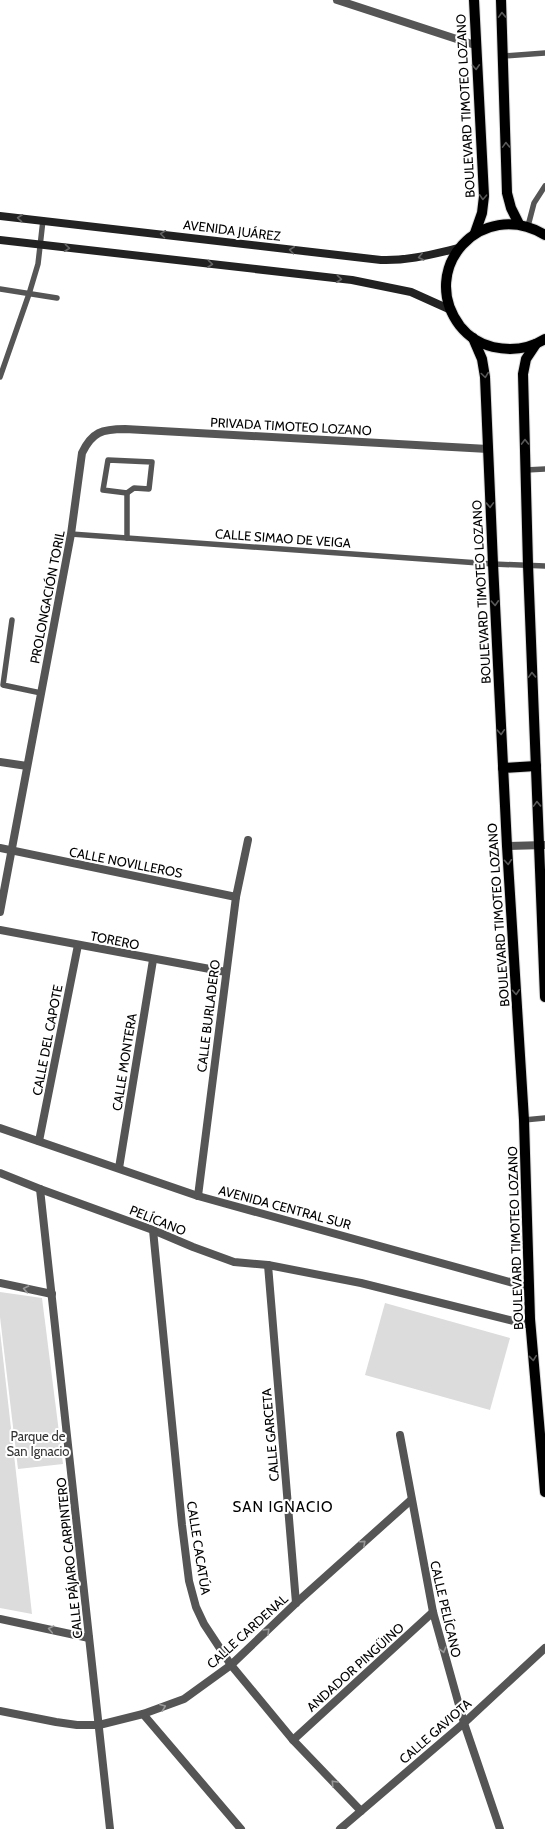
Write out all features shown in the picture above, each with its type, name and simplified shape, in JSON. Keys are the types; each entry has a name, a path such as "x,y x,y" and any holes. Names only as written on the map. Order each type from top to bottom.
{"main road":[{"name":"BOULEVARD TIMOTEO LOZANO","path":"474,0 475,45 484,196 482,213 475,233"},
{"path":"501,0 507,193 511,208 523,225"},
{"name":"AVENIDA JUÁREZ","path":"0,216 381,260 397,261 459,248"},
{"path":"545,235 523,225 503,223 475,233 459,248 451,263 447,280 447,295 451,310 464,330 473,338 488,346 504,350 520,349 536,344 545,339"},
{"path":"0,240 352,280 411,292 451,310"},
{"name":"BOULEVARD TIMOTEO LOZANO","path":"473,338 482,359 486,376 503,768 524,1120 528,1287 530,1322 542,1407 545,1492"},
{"path":"536,344 526,359 523,374 528,565 536,766 542,845 545,997"},
{"path":"503,768 536,766"}],"street":[{"path":"336,0 475,45"},
{"name":"PRIVADA TIMOTEO LOZANO","path":"93,436 112,429 124,429 488,449"},
{"name":"PROLONGACIÓN TORIL","path":"0,912 71,534 82,453 87,443 93,436"},
{"path":"0,762 27,766"},
{"name":"CALLE BURLADERO","path":"198,1196 236,897 248,840"},
{"path":"507,846 542,845"},
{"name":"CALLE NOVILLEROS","path":"0,848 236,897"},
{"name":"TORERO","path":"0,930 154,960 226,972"},
{"name":"CALLE DEL CAPOTE","path":"39,1141 78,945"},
{"name":"CALLE MONTERA","path":"119,1168 154,960"},
{"name":"AVENIDA CENTRAL SUR","path":"0,1128 198,1196 528,1287"},
{"name":"PELÍCANO","path":"0,1173 234,1262 268,1265 361,1283 530,1322"},
{"name":"CALLE PÁJARO CARPINTERO","path":"40,1189 110,1829"},
{"name":"CALLE CACATÚA","path":"153,1230 182,1525 189,1581 196,1607 204,1624 231,1665 293,1740 361,1811"},
{"name":"CALLE GARCETA","path":"268,1265 296,1603"},
{"path":"0,1283 52,1294"},
{"name":"CALLE PELÍCANO","path":"400,1435 433,1612 464,1722 500,1829"},
{"name":"CALLE CARDENAL","path":"0,1710 56,1722 77,1725 99,1725 143,1714 184,1699 231,1665 296,1603 411,1500"},
{"name":"ANDADOR PINGÜINO","path":"293,1740 433,1612"},
{"path":"0,1619 89,1638"},
{"name":"CALLE GAVIOTA","path":"340,1829 464,1722 545,1648"},
{"path":"143,1714 241,1829"}],"lane":[{"path":"503,56 545,53"},
{"path":"523,225 534,203 545,186"},
{"path":"0,377 38,264 43,220"},
{"path":"0,289 57,298"},
{"path":"108,460 152,462 150,489 134,488 127,493 103,490 108,460"},
{"path":"526,470 545,469"},
{"path":"127,493 127,538"},
{"name":"CALLE SIMAO DE VEIGA","path":"71,534 493,564 545,566"},
{"path":"12,620 3,685 41,693"},
{"path":"524,1120 545,1118"}],"green space":[{"name":"Parque de San Ignacio","path":"0,1292 42,1298 63,1464 18,1469 0,1317"},
{"path":"385,1303 510,1338 490,1410 365,1375"},
{"path":"0,1331 32,1614 0,1608"}],"district":[{"name":"SAN IGNACIO","path":"283,1507"}]}
